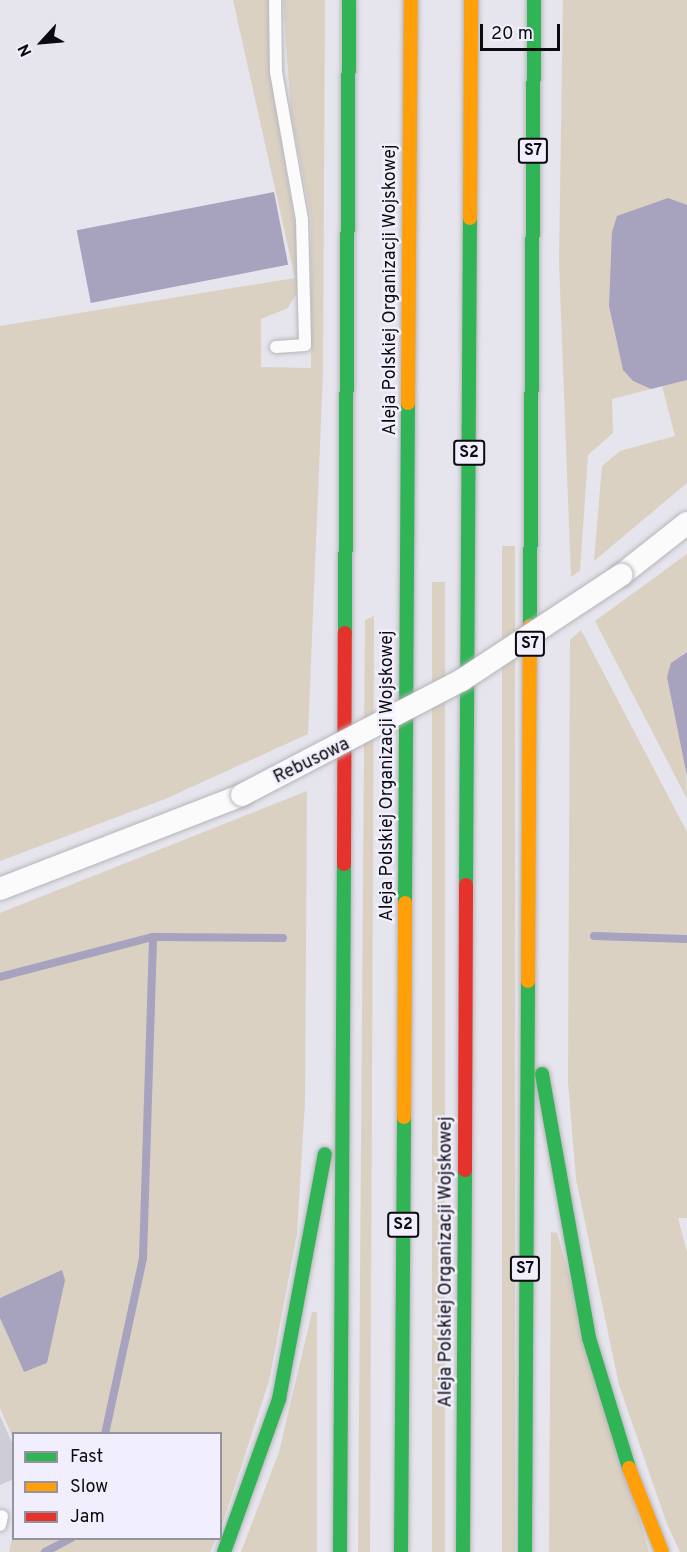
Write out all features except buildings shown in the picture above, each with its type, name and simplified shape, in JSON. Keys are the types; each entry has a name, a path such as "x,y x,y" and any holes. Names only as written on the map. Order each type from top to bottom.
{"highway":[{"path":"340,1552 340,1057 349,0"},
{"name":"Aleja Polskiej Organizacji Wojskowej","path":"401,1552 411,0"},
{"name":"Aleja Polskiej Organizacji Wojskowej","path":"463,1552 471,0"},
{"name":"S7","path":"525,1552 534,0"},
{"path":"528,986 589,1338 623,1454 662,1552"},
{"path":"224,1552 279,1399 340,1057"}],"street":[{"name":"Rebusowa","path":"0,889 242,795 462,680 621,575 687,524"}],"lane":[{"path":"275,0 276,72 302,220 305,345 276,347"}],"shaded area":[{"path":"233,0 269,0 269,67 297,236 298,291 288,308 261,319 261,367 311,368 311,218 291,113 283,0 325,0 323,372 308,734 165,799 0,861 0,326 295,278"},
{"path":"563,0 687,0 687,205 633,381 651,389 612,399 613,433 588,455 580,571 571,577 559,262"},
{"path":"274,192 288,265 91,303 77,230"},
{"path":"668,198 687,205 687,380 651,389 633,381 623,370 609,306 612,232 617,216"},
{"path":"687,380 687,483 594,561 602,466 620,451 675,436 662,386"},
{"path":"502,546 515,546 515,1552 502,1552"},
{"path":"687,554 687,652 682,654 687,799 595,621"},
{"path":"432,582 445,582 445,1552 432,1552"},
{"path":"374,616 370,1552 358,1552 365,620"},
{"path":"581,630 687,832 687,1218 678,1218 687,1252 687,1552 680,1552 667,1524 619,1385 576,1179 568,1082 570,640"},
{"path":"687,652 687,776 667,677 671,663"},
{"path":"307,791 305,1101 297,1234 269,1381 222,1525 222,1432 12,1432 12,1436 0,1408 0,1318 24,1372 62,1271 0,1298 0,913"},
{"path":"551,1232 557,1233 649,1552 549,1552"},
{"path":"62,1270 65,1280 47,1363 24,1372 0,1318 0,1298"},
{"path":"312,1312 317,1312 317,1552 241,1552 279,1452"},
{"path":"12,1538 216,1540 210,1552 9,1552"}],"waterway":[{"path":"594,936 687,939"},
{"path":"0,977 153,937 283,938"},
{"path":"105,1432 143,1258 153,937"},
{"path":"45,1552 67,1540"}],"traffic: fast":[{"path":"345,633 349,0"},
{"path":"530,626 534,0"},
{"path":"466,885 470,218"},
{"path":"405,903 408,403"},
{"path":"340,1552 344,864"},
{"path":"525,1552 528,981"},
{"path":"542,1074 589,1338 629,1468"},
{"path":"401,1552 404,1117"},
{"path":"224,1552 279,1399 325,1154"},
{"path":"463,1552 465,1170"}],"traffic: slow":[{"path":"408,403 411,0"},
{"path":"470,218 471,0"},
{"path":"528,981 530,626"},
{"path":"404,1117 405,903"},
{"path":"629,1468 662,1552"}],"traffic: jam":[{"path":"344,864 345,633"},
{"path":"465,1170 466,885"}]}
